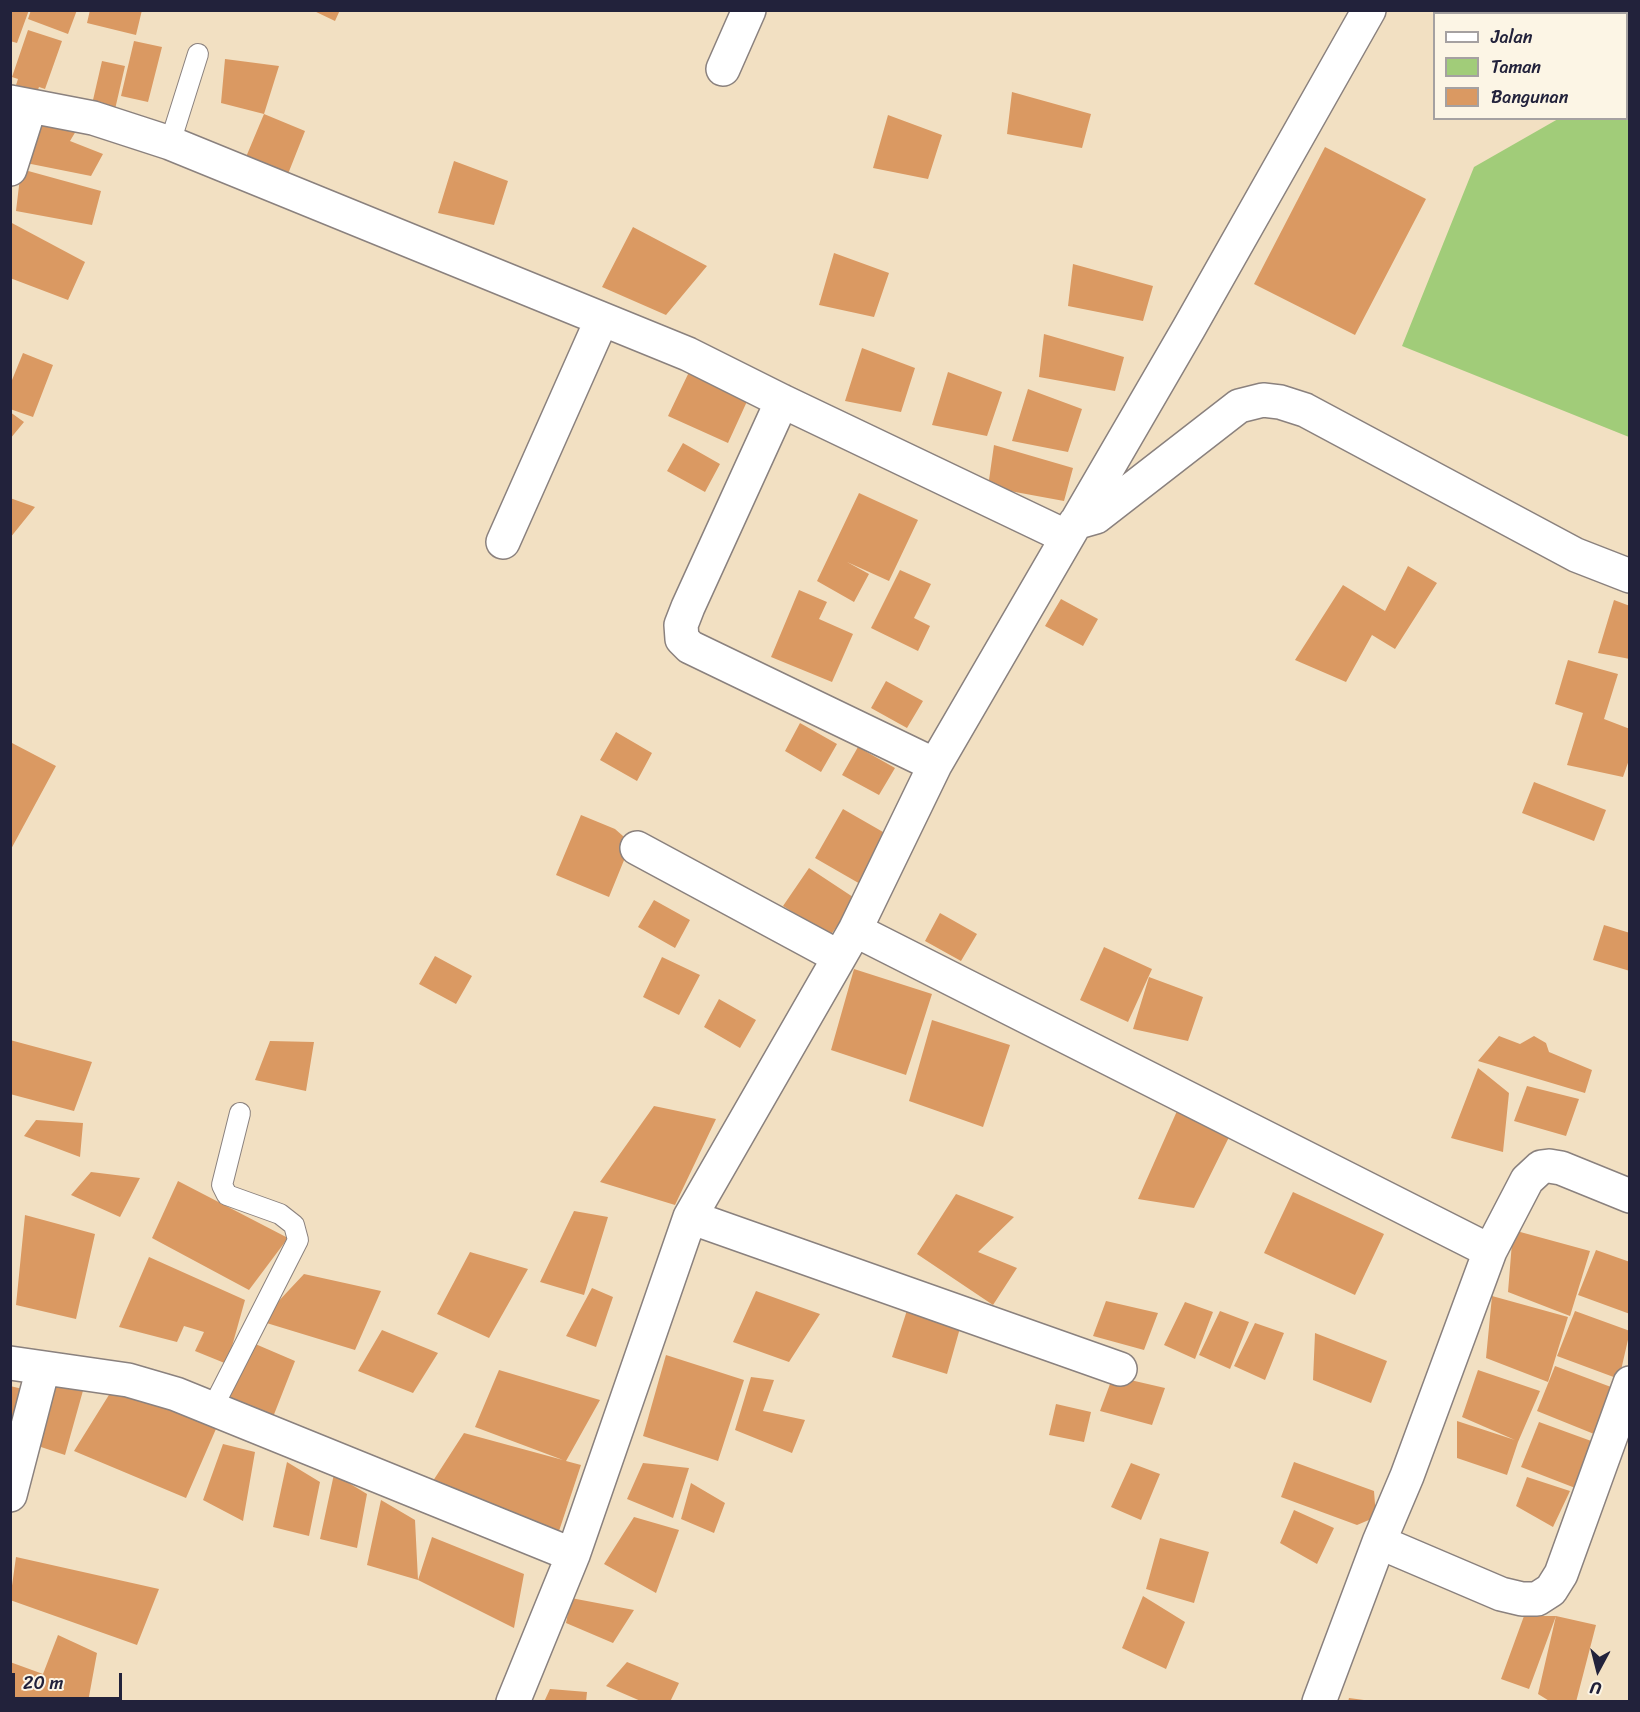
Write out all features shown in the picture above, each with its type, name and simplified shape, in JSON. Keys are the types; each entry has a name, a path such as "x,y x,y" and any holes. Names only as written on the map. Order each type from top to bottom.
{"street":[{"path":"723,69 749,10"},
{"path":"513,1701 573,1555 690,1217 847,944 935,765 1189,328 1369,10"},
{"path":"10,169 20,104 93,118 170,142 688,354 782,401 1071,530"},
{"path":"503,542 602,319"},
{"path":"1071,530 1096,517 1239,406 1263,400 1280,402 1305,410 1576,555 1629,576"},
{"path":"782,401 688,607 681,625 682,639 690,647 935,765"},
{"path":"638,848 847,944 1490,1251"},
{"path":"1319,1701 1379,1542 1407,1476 1490,1251 1527,1180 1541,1167 1550,1166 1561,1168 1629,1196"},
{"path":"690,1217 1120,1369"},
{"path":"10,1363 128,1380 176,1394 213,1407 573,1555"},
{"path":"10,1495 43,1368"},
{"path":"1379,1542 1501,1594 1522,1599 1537,1599 1551,1590 1561,1574 1629,1383"}],"lane":[{"path":"170,142 198,54"},
{"path":"213,1407 260,1310 298,1240 294,1225 280,1214 227,1195 222,1185 240,1113"}],"green space":[{"path":"1628,78 1629,437 1402,346 1474,167 1556,120 1628,120"}],"building":[{"path":"10,10 29,10 17,43 10,41"},
{"path":"31,10 77,10 68,34 28,19"},
{"path":"90,10 142,10 136,35 87,23"},
{"path":"312,10 340,10 335,21"},
{"path":"28,30 62,41 45,89 39,87 36,95 15,88 18,79 12,77"},
{"path":"134,41 162,47 148,102 121,96"},
{"path":"225,59 279,66 264,114 221,103"},
{"path":"102,61 125,66 113,118 90,113"},
{"path":"1012,92 1091,114 1082,148 1007,134"},
{"path":"264,114 305,131 288,174 246,157"},
{"path":"33,115 79,126 70,141 103,154 91,176 21,162"},
{"path":"888,115 942,135 928,179 873,168"},
{"path":"1325,147 1426,199 1355,335 1254,284"},
{"path":"454,161 508,181 494,225 438,213"},
{"path":"21,169 101,191 92,225 16,211"},
{"path":"10,222 85,262 68,300 10,278"},
{"path":"633,227 707,266 666,315 602,287"},
{"path":"834,253 889,273 874,317 819,305"},
{"path":"1073,264 1153,286 1143,321 1068,306"},
{"path":"1044,334 1124,357 1115,391 1039,377"},
{"path":"862,348 915,368 901,412 845,401"},
{"path":"23,353 53,365 33,417 10,409 10,385"},
{"path":"690,370 749,397 728,443 668,416"},
{"path":"948,372 1002,392 987,436 932,425"},
{"path":"1028,389 1082,409 1068,452 1012,441"},
{"path":"10,412 24,422 10,439"},
{"path":"683,443 720,464 705,492 667,471"},
{"path":"994,445 1073,468 1064,501 988,487"},
{"path":"859,493 918,520 889,581 847,562 869,574 854,602 817,581"},
{"path":"10,498 35,507 10,538"},
{"path":"1408,566 1437,583 1395,649 1372,635 1346,682 1295,660 1343,585 1385,611"},
{"path":"900,570 931,584 914,618 930,626 918,651 871,628"},
{"path":"799,590 827,602 819,619 853,634 832,682 771,657"},
{"path":"1061,599 1098,619 1083,646 1045,626"},
{"path":"1614,600 1630,606 1630,659 1598,653"},
{"path":"1568,660 1618,674 1604,719 1630,729 1630,757 1623,777 1567,765 1583,713 1555,704"},
{"path":"886,681 923,701 907,728 871,708"},
{"path":"800,723 837,744 821,772 785,751"},
{"path":"616,732 652,753 637,781 600,760"},
{"path":"10,744 56,766 10,851"},
{"path":"858,747 895,768 879,795 842,775"},
{"path":"1534,782 1606,810 1594,841 1522,813"},
{"path":"843,809 890,836 862,885 815,858"},
{"path":"581,815 615,829 631,843 609,897 556,875"},
{"path":"809,868 856,899 830,936 783,906"},
{"path":"654,900 690,920 675,948 638,927"},
{"path":"940,913 977,934 961,961 925,941"},
{"path":"1604,925 1630,933 1630,971 1593,960"},
{"path":"1104,947 1152,969 1128,1022 1080,1000"},
{"path":"435,956 472,976 456,1004 419,984"},
{"path":"662,957 700,975 679,1015 643,997"},
{"path":"854,969 932,994 906,1075 831,1050"},
{"path":"1149,977 1203,997 1188,1041 1133,1029"},
{"path":"719,999 756,1020 740,1048 704,1027"},
{"path":"932,1020 1010,1045 983,1127 909,1101"},
{"path":"1499,1036 1520,1044 1534,1036 1546,1043 1549,1052 1592,1070 1585,1093 1478,1061"},
{"path":"10,1040 92,1062 74,1111 10,1094"},
{"path":"270,1041 314,1042 306,1091 255,1080"},
{"path":"1478,1068 1509,1093 1503,1152 1451,1138"},
{"path":"1527,1086 1579,1099 1566,1136 1514,1121"},
{"path":"654,1106 716,1119 675,1205 600,1182"},
{"path":"1177,1111 1232,1131 1194,1208 1138,1199"},
{"path":"36,1120 83,1123 80,1157 24,1136"},
{"path":"91,1172 140,1178 120,1217 71,1195"},
{"path":"178,1181 288,1238 249,1290 152,1238"},
{"path":"1293,1192 1384,1234 1355,1295 1264,1253"},
{"path":"956,1194 1014,1217 978,1252 1017,1268 993,1305 917,1254"},
{"path":"574,1211 608,1217 584,1295 540,1282"},
{"path":"25,1215 95,1234 76,1319 16,1305"},
{"path":"1513,1230 1590,1251 1570,1316 1508,1292"},
{"path":"1596,1250 1630,1262 1630,1314 1578,1295"},
{"path":"470,1252 528,1269 489,1338 437,1314"},
{"path":"149,1257 245,1300 227,1364 195,1351 204,1332 184,1326 177,1342 119,1327"},
{"path":"304,1274 381,1291 355,1350 260,1321"},
{"path":"592,1288 613,1297 596,1347 566,1336"},
{"path":"756,1291 820,1314 789,1362 733,1342"},
{"path":"1492,1296 1568,1317 1548,1382 1486,1358"},
{"path":"1106,1301 1158,1313 1144,1350 1093,1336"},
{"path":"1185,1302 1213,1312 1195,1359 1164,1345"},
{"path":"909,1304 962,1321 947,1374 892,1357"},
{"path":"1220,1311 1249,1322 1230,1369 1199,1355"},
{"path":"1575,1311 1630,1331 1619,1379 1557,1356"},
{"path":"1255,1323 1284,1333 1265,1380 1234,1366"},
{"path":"382,1330 438,1353 413,1393 358,1371"},
{"path":"1315,1333 1387,1361 1371,1403 1313,1380"},
{"path":"253,1343 295,1361 273,1417 225,1397"},
{"path":"666,1355 744,1380 718,1461 643,1436"},
{"path":"1555,1366 1611,1387 1599,1436 1537,1411"},
{"path":"499,1370 600,1400 566,1461 581,1465 559,1531 431,1484 464,1433 563,1460 475,1427"},
{"path":"1478,1370 1540,1391 1518,1442 1507,1475 1457,1458 1457,1421 1515,1440 1462,1417"},
{"path":"1113,1376 1165,1388 1152,1425 1100,1411"},
{"path":"751,1377 774,1380 763,1411 805,1420 792,1453 735,1430"},
{"path":"46,1381 84,1387 65,1455 29,1443"},
{"path":"117,1382 219,1422 186,1498 74,1451"},
{"path":"10,1386 27,1390 10,1437"},
{"path":"1056,1404 1091,1412 1084,1442 1049,1435"},
{"path":"1539,1422 1594,1442 1583,1491 1521,1467"},
{"path":"223,1444 255,1452 243,1521 203,1500"},
{"path":"287,1462 320,1482 309,1536 273,1527"},
{"path":"1294,1462 1374,1491 1376,1517 1357,1525 1281,1497"},
{"path":"643,1463 689,1468 673,1518 627,1499"},
{"path":"1131,1463 1160,1474 1141,1520 1111,1507"},
{"path":"334,1474 367,1494 357,1548 320,1539"},
{"path":"1527,1477 1570,1491 1553,1527 1516,1506"},
{"path":"691,1483 725,1503 714,1533 681,1519"},
{"path":"381,1500 415,1520 418,1580 367,1565"},
{"path":"1294,1510 1334,1528 1317,1564 1280,1543"},
{"path":"634,1517 679,1530 656,1593 604,1564"},
{"path":"432,1537 524,1574 514,1628 418,1580"},
{"path":"1160,1538 1209,1552 1194,1603 1146,1589"},
{"path":"16,1557 159,1589 137,1645 10,1600"},
{"path":"1143,1596 1185,1622 1166,1669 1122,1648"},
{"path":"571,1598 634,1610 613,1643 566,1623"},
{"path":"1524,1616 1556,1616 1529,1689 1501,1679"},
{"path":"1556,1616 1596,1625 1576,1702 1551,1702 1538,1694"},
{"path":"58,1635 97,1653 88,1702 10,1702 10,1662 43,1674"},
{"path":"627,1662 679,1683 670,1702 643,1702 606,1686"},
{"path":"550,1689 587,1692 586,1702 544,1702"},
{"path":"1349,1698 1364,1700 1364,1702 1348,1702"}]}
